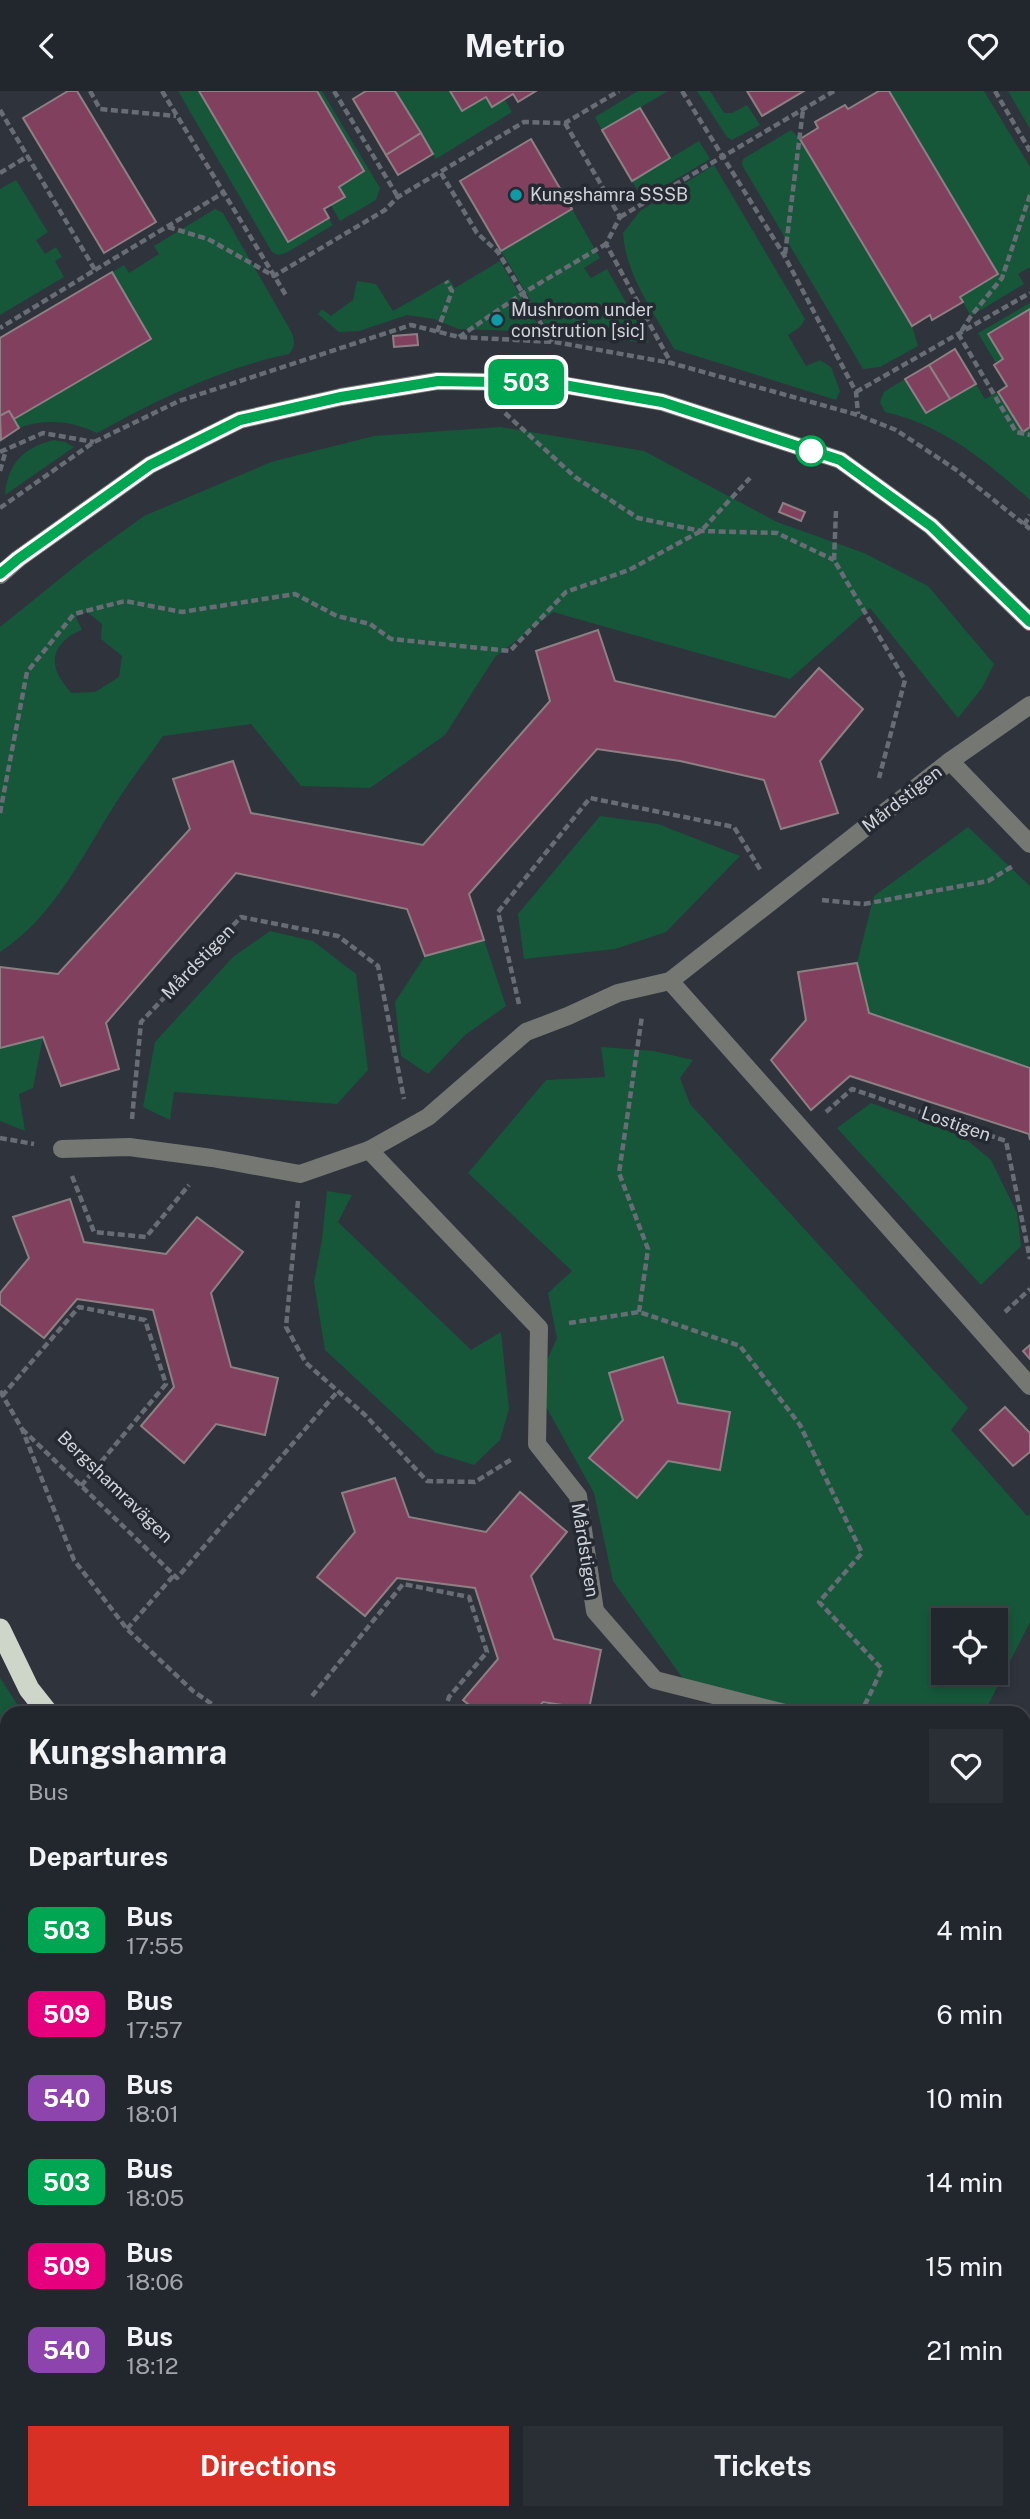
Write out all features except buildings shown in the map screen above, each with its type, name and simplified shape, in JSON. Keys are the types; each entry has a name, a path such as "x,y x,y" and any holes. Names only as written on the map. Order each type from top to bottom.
{"highway":[{"path":"0,1629 29,1689 42,1706"}],"street":[{"path":"0,575 18,559 150,465 240,420 341,397 438,381 552,383 662,402 840,460 931,526 1030,622"},
{"name":"Mårdstigen","path":"300,1174 369,1150 428,1117 526,1032 618,993 670,981 950,761 1030,705"},
{"path":"950,761 1030,843"},
{"path":"670,981 1030,1386"},
{"path":"62,1149 130,1147 212,1157 300,1174"},
{"path":"369,1150 539,1328 537,1444"},
{"name":"Mårdstigen","path":"537,1444 578,1496 594,1611 655,1680 757,1706"}],"path":[{"path":"89,91 100,109 176,116"},
{"path":"162,91 286,297"},
{"path":"334,91 398,197"},
{"path":"274,276 385,210 398,197 524,123 565,123 619,91"},
{"path":"682,91 785,255 856,392 858,415"},
{"path":"459,337 523,293 606,244 620,217 834,91"},
{"path":"995,91 1030,151"},
{"path":"0,110 95,270"},
{"path":"785,255 803,110"},
{"path":"565,123 620,217"},
{"path":"0,173 28,156"},
{"path":"441,173 477,233 498,252 552,342"},
{"path":"0,328 223,193"},
{"path":"959,335 1002,278 1030,195"},
{"path":"168,227 208,239 274,276"},
{"path":"606,244 671,363"},
{"path":"438,332 452,291 446,281"},
{"path":"856,392 1030,293"},
{"path":"959,335 1016,432 1030,435"},
{"path":"505,413 575,477 638,518 701,531 777,533 834,560"},
{"path":"0,452 43,433 94,442"},
{"path":"0,471 6,450"},
{"path":"0,813 26,672 74,614 125,601 182,612 295,594 337,617 370,624 391,639 510,651 566,592 629,569 701,531 750,478"},
{"path":"836,512 834,560 905,680 877,787"},
{"path":"1024,524 1030,515"},
{"path":"526,1032 498,912 590,798 734,827 777,897 864,904 988,881 1020,862"},
{"name":"Mårdstigen","path":"130,1147 141,1022 241,917 338,936 378,966 409,1127"},
{"path":"639,1312 648,1249 619,1173 646,987"},
{"name":"Lostigen","path":"804,1131 852,1089 1006,1140 1030,1259"},
{"path":"62,1149 94,1232 146,1237 212,1157"},
{"path":"300,1174 286,1327 306,1363 365,1415 427,1481 475,1482 537,1444"},
{"path":"1,1394 79,1307 145,1320 166,1384 81,1486"},
{"path":"539,1328 639,1312 740,1346 800,1425 862,1553 819,1602 882,1669 864,1706"},
{"path":"127,1629 338,1391"},
{"name":"Bergshamravägen","path":"1,1394 22,1429 74,1560 127,1629 193,1691 215,1706"},
{"name":"Bergshamravägen","path":"22,1429 175,1576"},
{"path":"312,1696 403,1584 469,1597 487,1652 449,1697 446,1706"}],"green space":[{"path":"178,91 199,91 288,241 329,218 333,225 286,253 278,255 272,252"},
{"path":"317,91 322,91 380,188 376,200 340,221 331,205 345,197 339,187 364,171"},
{"path":"396,91 450,91 486,97 492,107 505,100 512,112 436,159"},
{"path":"638,91 668,91 602,130 595,117"},
{"path":"697,91 710,91 724,113 732,113 747,105 760,125 732,140 727,137"},
{"path":"889,91 984,91 1030,167 1030,267 1018,274 1024,284 971,316 960,297 998,274"},
{"path":"1008,91 1030,91 1030,129"},
{"path":"791,130 800,139 912,326 918,346 880,367 863,369 742,165 743,159"},
{"path":"699,141 710,159 643,199 632,181"},
{"path":"714,165 805,319 800,327 788,335 806,366 820,360 831,367 840,391 836,400 674,349 642,293 629,264 623,233 640,211"},
{"path":"16,180 48,232 36,240 45,254 56,247 62,257 55,261 64,277 0,315 0,189"},
{"path":"215,209 223,213 292,333 294,344 289,354 214,376 97,433 58,422 19,428 14,419 151,339 112,272 124,265 129,273 159,254 154,246"},
{"path":"572,209 600,258 584,268 591,278 607,269 649,343 550,333 501,251"},
{"path":"500,261 542,332 458,329 434,319 407,315 359,331 339,332 318,314 322,309 331,316 353,300 357,281 376,284 393,311 449,279 455,288"},
{"path":"1030,303 1030,309 988,334 1003,359 996,363 978,333"},
{"path":"905,379 926,413 976,384 985,399 998,392 1022,432 1030,427 1030,500 981,459 945,436 906,418 885,412 880,402 884,392"},
{"path":"500,427 644,451 777,522 864,553 928,586 994,664 982,688 958,718 870,608 790,679 553,612 495,657 445,735 370,788 301,786 251,724 163,736 120,797 51,905 19,938 0,952 0,627 83,560 144,516 271,462 374,436","holes":["87,612 102,624 101,639 122,656 119,677 95,692 71,693 56,669 55,656 61,644 82,630 76,617"]},
{"path":"54,440 74,447 5,495 9,474 19,458 34,447"},
{"path":"600,816 658,824 740,856 666,932 615,949 524,959 518,914"},
{"path":"968,827 1030,886 1030,1068 869,1013 857,963 874,896"},
{"path":"270,931 313,941 356,974 368,1070 337,1104 174,1092 170,1120 143,1107 155,1042 233,957"},
{"path":"484,940 506,1006 465,1035 428,1074 401,1056 395,1002 425,956"},
{"path":"43,1037 33,1088 19,1094 25,1131 0,1121 0,1048"},
{"path":"601,1047 654,1051 693,1060 680,1078 690,1104 968,1408 951,1430 1027,1516 1030,1515 1030,1622 1008,1666 1008,1608 931,1608 931,1685 998,1685 988,1706 794,1706 684,1680 613,1581 594,1493 535,1387 557,1338 548,1293 572,1271 468,1173 546,1080 605,1077"},
{"path":"871,1103 962,1136 991,1160 1017,1213 1021,1246 981,1285 837,1128"},
{"path":"327,1191 352,1195 338,1222 471,1350 501,1332 509,1409 500,1440 474,1465 436,1453 325,1350 314,1282"},
{"path":"0,1678 18,1706 0,1706"}],"bus line":[{"name":"503","path":"0,574 150,465 240,420 341,397 438,381 552,383 662,402 840,460 931,526 1030,622"}],"place":[{"name":"Kungshamra SSSB","path":"516,195"},
{"name":"Mushroom under constrution [sic]","path":"497,320"}]}
